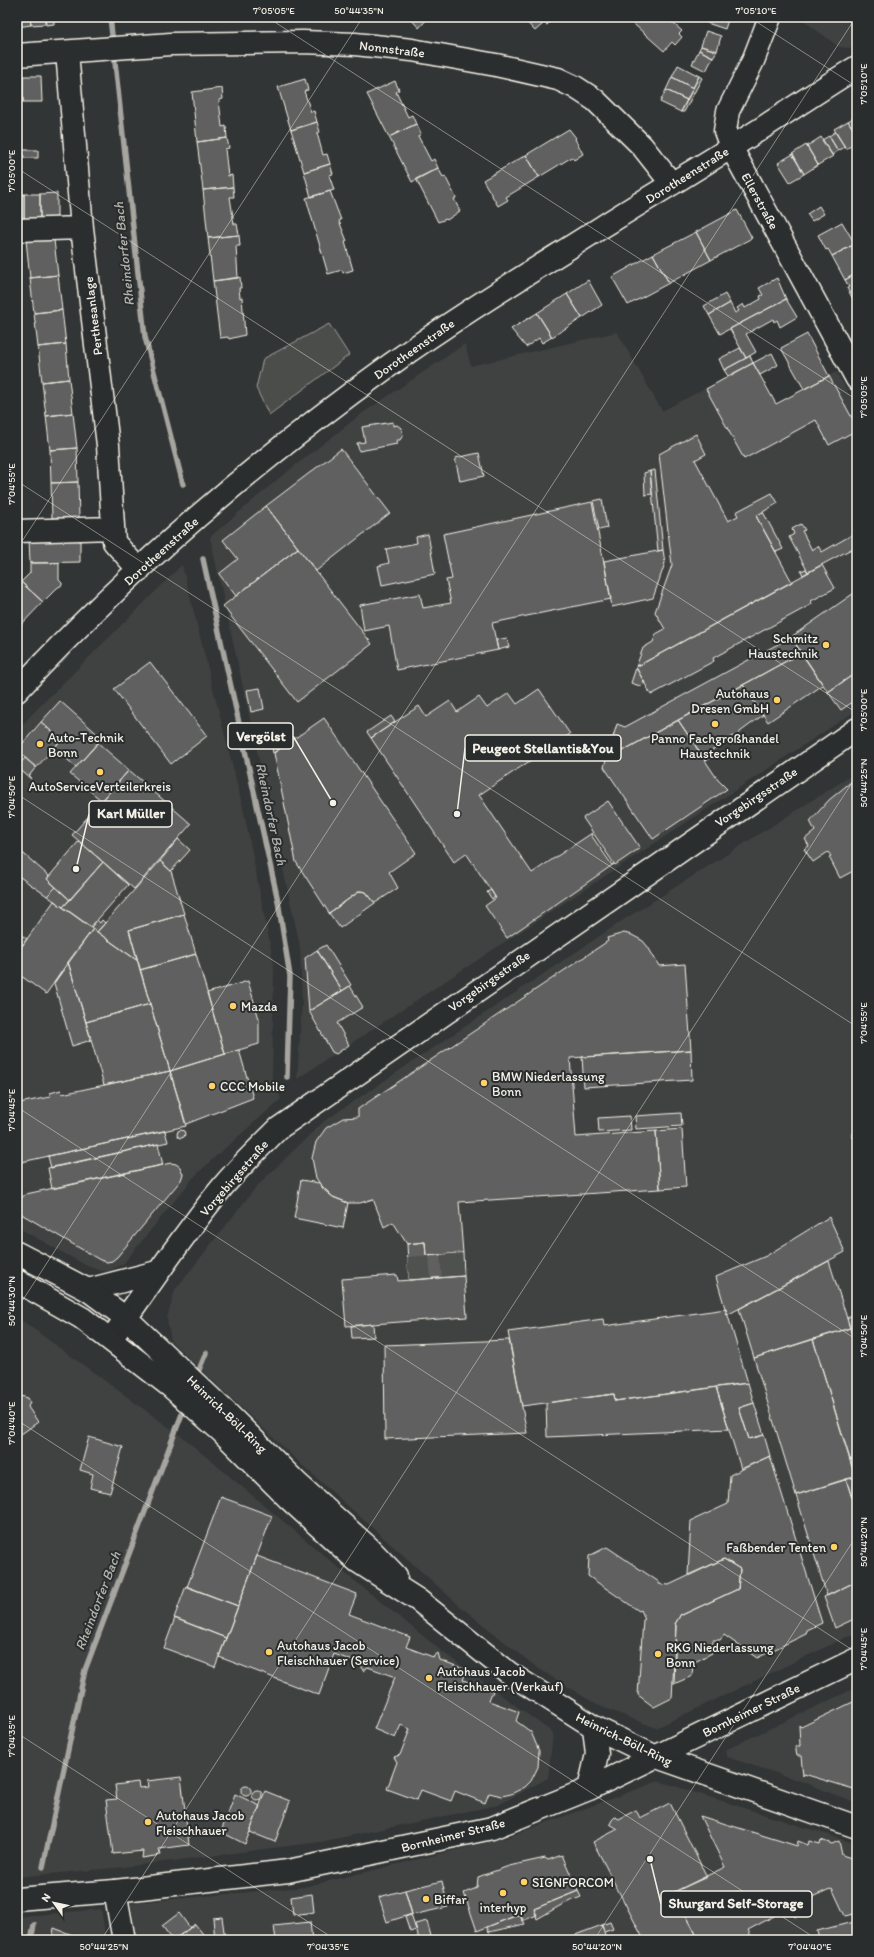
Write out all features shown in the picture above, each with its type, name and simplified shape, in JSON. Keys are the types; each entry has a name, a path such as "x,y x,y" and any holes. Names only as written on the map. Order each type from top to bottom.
{"street":[{"name":"Ellerstraße","path":"770,17 753,61 728,111 725,131 731,147 857,378"},
{"name":"Nonnstraße","path":"17,55 190,43 303,42 355,44 412,50 524,70 558,79 575,87 595,100 642,146 672,184"},
{"name":"Perthesanlage","path":"67,52 82,228 108,445 112,528 114,542 139,570"},
{"name":"Dorotheenstraße","path":"17,691 90,616 139,570 259,466 384,369 489,298 857,67"},
{"path":"17,230 82,228"},
{"path":"17,531 112,528"},
{"name":"Vorgebirgsstraße","path":"110,1339 157,1272 225,1184 278,1128 857,729"},
{"name":"Heinrich-Böll-Ring","path":"17,1253 88,1290 126,1318 176,1379 226,1423 288,1498 357,1561 418,1600 509,1673 594,1727 654,1756 857,1827"},
{"path":"88,1290 157,1272"},
{"name":"Heinrich-Böll-Ring","path":"17,1281 82,1318 110,1339 176,1379"},
{"name":"Bornheimer Straße","path":"17,1899 115,1891 288,1870 492,1828 588,1789 857,1659"},
{"path":"588,1789 597,1754 594,1727"},
{"path":"115,1891 124,1940"}],"shaded area":[{"path":"123,17 157,17 123,21"},
{"path":"799,17 857,17 857,43 850,48 839,47"},
{"path":"329,324 349,355 269,415 256,388 263,359"},
{"path":"617,332 662,411 753,363 776,404 836,372 857,407 857,710 297,1079 302,1005 300,946 210,537 278,479 360,415 465,344 471,366"},
{"path":"182,565 244,812 274,965 272,1076 281,1099 194,1177 123,1264 109,1271 101,1271 87,1266 17,1227 17,731 31,715"},
{"path":"857,772 857,1632 656,1728 597,1705 536,1667 460,1606 302,1465 171,1341 167,1318 175,1290 257,1186 323,1122 622,921"},
{"path":"17,1317 185,1439 345,1573 444,1653 553,1733 548,1778 498,1805 320,1842 124,1867 17,1877"},
{"path":"857,1687 857,1804 804,1782 727,1757 725,1750"},
{"path":"659,1781 857,1844 857,1940 137,1940 131,1903 304,1887 505,1838"},
{"path":"101,1909 106,1940 17,1940 17,1917"}],"building":[{"path":"17,17 30,17 31,25 17,27"},
{"path":"30,17 45,17 45,24 31,25"},
{"path":"45,17 54,17 54,24 46,25"},
{"path":"409,17 429,17 419,28"},
{"path":"522,17 554,18 547,25 544,23 535,31"},
{"path":"666,17 682,31 679,34 682,37 675,45 672,42 664,51 627,18"},
{"path":"709,17 729,17 725,29 707,23"},
{"path":"706,31 721,36 717,51 701,46"},
{"path":"701,46 717,51 713,57 699,50"},
{"path":"699,50 713,57 706,71 692,64"},
{"path":"678,65 699,76 693,88 672,77"},
{"path":"17,76 23,76 23,102 17,103"},
{"path":"23,76 41,76 42,102 23,102"},
{"path":"699,76 702,78 684,112 681,112"},
{"path":"672,77 693,88 687,100 666,90"},
{"path":"305,79 308,90 304,91 311,112 314,111 317,122 291,130 278,87"},
{"path":"395,81 399,90 396,92 408,117 412,115 416,124 389,137 367,94"},
{"path":"222,88 223,99 219,100 222,127 226,126 227,138 197,142 192,92"},
{"path":"666,90 687,100 681,112 660,102"},
{"path":"857,116 857,135 848,121"},
{"path":"848,121 857,135 857,142 846,149 834,129"},
{"path":"317,122 320,132 317,133 323,155 327,154 330,164 304,172 291,130"},
{"path":"416,124 421,134 418,136 431,161 434,159 438,168 412,182 389,137"},
{"path":"569,129 576,138 575,139 583,154 574,160 572,157 539,177 526,155"},
{"path":"835,132 845,147 838,151 829,136"},
{"path":"829,136 838,151 832,155 822,140"},
{"path":"821,137 833,156 818,165 807,146"},
{"path":"227,138 229,148 225,149 228,176 232,175 233,187 203,190 197,142"},
{"path":"18,139 21,139 21,144 18,144"},
{"path":"806,145 818,165 804,174 792,154"},
{"path":"23,150 38,150 38,158 24,158"},
{"path":"793,154 804,174 790,182 778,163"},
{"path":"526,155 539,177 506,197 508,200 498,206 483,180"},
{"path":"330,164 333,174 329,175 334,190 311,197 304,172"},
{"path":"438,168 443,177 445,176 456,198 454,199 460,211 447,220 438,222 416,179"},
{"path":"233,187 234,197 230,197 234,224 237,224 239,235 208,238 203,190"},
{"path":"330,191 341,220 339,221 347,241 345,242 353,270 343,273 342,270 328,274 306,198"},
{"path":"57,193 57,220 40,220 40,194"},
{"path":"17,194 24,194 24,220 17,221"},
{"path":"24,194 40,194 40,220 24,220"},
{"path":"819,206 824,214 812,221 807,214"},
{"path":"737,210 752,238 711,260 696,232"},
{"path":"842,222 855,244 832,256 828,249 826,250 818,235"},
{"path":"696,232 711,260 669,283 653,254"},
{"path":"239,235 240,246 236,246 238,278 213,281 208,238"},
{"path":"26,240 54,240 58,275 30,278"},
{"path":"855,244 857,248 857,273 845,280 832,256"},
{"path":"653,254 669,283 628,305 612,277"},
{"path":"857,273 857,302 855,303 847,288 849,287 845,280"},
{"path":"58,275 62,310 34,313 30,278"},
{"path":"240,277 241,288 239,288 240,298 242,297 245,335 229,339 228,337 220,338 213,281"},
{"path":"777,278 786,299 720,334 709,315 730,303 735,313 739,311 737,308 743,304 745,308 761,299 760,296 763,295 759,288"},
{"path":"588,280 602,305 582,318 567,294"},
{"path":"567,294 582,318 552,337 537,313"},
{"path":"725,294 730,303 709,315 704,306"},
{"path":"786,299 797,317 780,327 777,320 774,322 773,319 746,334 756,352 746,358 730,329"},
{"path":"62,310 66,344 38,347 34,313"},
{"path":"537,313 552,337 542,343 539,338 526,347 511,329"},
{"path":"807,334 829,376 804,389 781,348"},
{"path":"66,344 69,379 42,382 38,347"},
{"path":"740,348 746,358 724,370 719,359"},
{"path":"772,353 778,365 760,375 753,363"},
{"path":"750,356 753,363 728,376 724,370"},
{"path":"753,363 776,404 829,376 857,427 857,430 829,445 816,420 744,459 706,389"},
{"path":"69,379 73,413 46,416 42,382"},
{"path":"73,413 77,448 50,450 46,416"},
{"path":"393,422 393,426 397,425 401,428 403,435 400,440 396,440 397,444 359,451 357,443 365,442 362,427"},
{"path":"696,434 706,454 695,460 728,521 738,516 736,512 772,493 778,503 756,516 792,582 636,667 643,648 653,642 656,634 665,629 655,612 672,565 659,454"},
{"path":"77,448 78,482 51,483 50,450"},
{"path":"341,449 390,513 316,571 266,506"},
{"path":"479,453 484,476 460,481 455,458"},
{"path":"655,470 663,550 658,551 650,471"},
{"path":"650,471 652,494 645,495 644,473"},
{"path":"78,482 79,518 52,518 51,483"},
{"path":"602,499 607,528 599,530 593,501"},
{"path":"592,502 611,599 492,623 498,650 397,670 389,626 364,631 360,605 420,594 423,608 451,603 446,580 452,579 443,534"},
{"path":"266,506 298,548 236,596 219,574 238,559 223,540"},
{"path":"763,512 783,549 776,552 756,516"},
{"path":"801,524 805,530 802,531 812,550 818,546 822,552 857,532 857,546 808,572 789,537 794,534 792,529"},
{"path":"428,534 435,574 382,585 378,566 389,563 386,549 417,543 416,537"},
{"path":"80,538 80,562 30,563 29,539"},
{"path":"298,548 372,644 297,702 223,606"},
{"path":"663,550 665,563 653,598 612,607 604,561"},
{"path":"30,563 59,563 59,580 62,585 43,602 21,582 30,573"},
{"path":"822,565 835,588 811,601 812,604 713,658 714,661 651,695 636,667"},
{"path":"806,569 808,572 803,575 801,571"},
{"path":"21,582 43,602 17,629 17,586"},
{"name":"Schmitz Haustechnik","path":"857,591 857,672 828,692 791,637"},
{"path":"791,637 801,653 606,760 617,724 625,727"},
{"path":"507,638 509,647 498,650 496,640"},
{"name":"Autohaus Dresen GmbH","path":"801,653 823,685 768,722 743,685"},
{"path":"150,662 207,736 171,764 114,689"},
{"path":"636,668 645,683 640,686 631,683"},
{"path":"857,672 857,699 841,710 828,692"},
{"name":"Panno Fachgroßhandel Haustechnik","path":"743,685 763,715 740,732 738,737 733,736 708,753 711,758 706,761 678,720"},
{"path":"260,688 264,709 251,712 247,690"},
{"path":"539,689 570,734 479,795 532,873 592,833 591,835 612,865 614,864 507,938 485,906 496,898 466,853 454,862 371,738 419,706 426,717 450,701 457,712 479,697 487,708 509,693 517,704"},
{"path":"60,701 102,738 76,767 54,748 61,740 41,722"},
{"path":"391,716 395,722 371,738 367,732"},
{"path":"324,718 416,853 389,872 398,888 375,903 366,892 360,891 329,913 296,862 274,753"},
{"path":"678,720 718,780 727,789 653,839 604,767 606,760"},
{"name":"Auto-Technik Bonn","path":"41,722 61,740 36,768 17,750"},
{"path":"285,738 288,743 273,753 272,747"},
{"name":"AutoServiceVerteilerkreis","path":"98,743 129,770 102,801 70,774"},
{"path":"25,758 36,767 29,776 31,779 17,767"},
{"path":"129,770 191,824 134,889 72,835"},
{"path":"857,777 857,866 854,868 855,870 840,878 828,852 813,862 804,849 809,846 805,839 815,831 810,821 829,800"},
{"path":"608,801 640,848 615,865 583,818"},
{"path":"178,839 190,850 171,871 160,861"},
{"path":"79,841 103,862 70,900 47,879"},
{"path":"17,848 49,876 47,879 56,887 47,896 17,875"},
{"path":"160,861 171,871 184,914 129,930 138,961 97,932"},
{"path":"103,862 128,885 91,927 63,907"},
{"path":"56,887 70,900 63,907 47,896"},
{"path":"491,890 495,897 492,899 487,892"},
{"path":"360,891 366,892 375,903 340,928 329,913"},
{"path":"54,901 93,929 46,994 17,973 17,953"},
{"path":"184,914 196,954 140,970 129,930"},
{"path":"97,920 100,923 102,920 105,923 97,932 91,927"},
{"path":"93,929 138,961 150,1004 86,1022 68,962"},
{"path":"17,932 27,939 17,953"},
{"name":"BMW Niederlassung Bonn","path":"624,933 632,935 643,941 659,966 685,964 691,1050 570,1058 576,1137 656,1131 660,1189 459,1202 463,1253 426,1256 425,1242 407,1244 393,1222 384,1227 373,1199 360,1203 348,1203 333,1197 324,1190 316,1178 312,1158 316,1142 326,1128 343,1118 358,1117 358,1109 608,941 607,938"},
{"path":"326,945 351,985 342,991 317,950"},
{"path":"317,950 342,991 309,1011 305,958"},
{"path":"196,954 225,1054 170,1071 140,970"},
{"path":"68,962 91,1040 72,1046 54,983"},
{"name":"Mazda","path":"248,981 259,1019 259,1044 225,1054 207,993"},
{"path":"350,986 363,1007 337,1023 349,1045 336,1054 332,1052 309,1011"},
{"path":"150,1004 170,1071 104,1085 86,1022"},
{"name":"CCC Mobile","path":"239,1050 253,1098 186,1124 170,1071"},
{"path":"691,1050 692,1080 584,1087 582,1057"},
{"path":"170,1071 186,1126 17,1163 17,1095 19,1103 50,1097 50,1093 61,1090 62,1094"},
{"path":"681,1113 682,1126 636,1129 635,1116"},
{"path":"630,1116 631,1130 599,1132 598,1118"},
{"path":"682,1129 686,1187 660,1189 656,1131"},
{"path":"179,1130 183,1130 185,1134 183,1138 179,1138 177,1136 177,1132"},
{"path":"165,1131 168,1142 51,1168 48,1156"},
{"path":"857,1131 857,1143 851,1135"},
{"path":"158,1144 163,1165 52,1189 48,1168"},
{"path":"171,1163 180,1167 183,1174 181,1180 117,1257 112,1261 107,1262 100,1260 23,1215 18,1209 18,1201 26,1194"},
{"path":"301,1180 319,1183 333,1197 348,1203 343,1228 294,1218"},
{"path":"829,1217 845,1252 727,1315 716,1277 766,1256"},
{"path":"425,1242 426,1256 463,1253 464,1276 409,1280 407,1244"},
{"path":"829,1261 850,1328 754,1358 739,1309"},
{"path":"397,1275 398,1281 464,1276 467,1317 346,1326 342,1279"},
{"path":"726,1309 748,1383 615,1401 614,1394 522,1406 508,1332 603,1319 604,1326"},
{"path":"857,1312 857,1350 847,1318"},
{"path":"373,1324 374,1337 352,1338 351,1326"},
{"path":"850,1328 857,1350 857,1457 850,1459 813,1339"},
{"path":"813,1339 855,1477 796,1495 754,1358"},
{"path":"509,1340 527,1433 385,1439 384,1345"},
{"path":"748,1383 754,1403 739,1408 749,1439 764,1435 770,1456 741,1469 716,1387"},
{"path":"716,1387 729,1429 547,1437 546,1403 614,1394 615,1401"},
{"path":"17,1391 20,1396 28,1398 30,1402 28,1407 38,1422 17,1437"},
{"path":"754,1403 764,1435 749,1439 739,1408"},
{"path":"89,1437 123,1447 110,1493 90,1488 93,1474 80,1470"},
{"path":"770,1456 822,1623 807,1630 806,1634 757,1658 724,1635 720,1640 713,1640 712,1653 693,1663 692,1676 674,1684 675,1624 681,1614 682,1615 738,1589 740,1569 724,1559 688,1575 691,1521 728,1504 730,1475"},
{"path":"850,1459 857,1462 857,1491 851,1495 846,1479 855,1477"},
{"name":"Faßbender Tenten","path":"846,1479 857,1513 857,1581 827,1596 796,1495"},
{"path":"855,1493 857,1497 856,1511 851,1495"},
{"path":"221,1497 272,1516 238,1606 187,1587"},
{"name":"RKG Niederlassung Bonn","path":"607,1547 659,1582 659,1584 669,1585 724,1559 740,1569 738,1589 682,1615 681,1614 675,1624 672,1698 654,1707 638,1695 643,1620 645,1619 641,1610 639,1611 588,1576 589,1556"},
{"name":"Autohaus Jacob Fleischhauer (Verkauf)","path":"257,1556 357,1594 349,1614 410,1637 406,1647 433,1657 438,1653 440,1660 467,1670 463,1680 493,1691 489,1701 519,1712 516,1721 531,1732 539,1751 538,1767 531,1781 525,1787 511,1794 502,1796 489,1793 485,1803 455,1791 451,1801 421,1790 417,1800 387,1789 397,1762 394,1757 400,1755 410,1729 401,1725 395,1738 374,1729 395,1677 368,1667 363,1671 361,1664 334,1654 319,1695 219,1657"},
{"path":"857,1581 857,1624 854,1619 835,1628 824,1597"},
{"path":"186,1586 238,1606 226,1638 174,1618"},
{"path":"175,1618 226,1638 215,1667 164,1648"},
{"path":"857,1700 857,1790 804,1774 803,1776 801,1756 797,1756 796,1751 796,1746 800,1746 799,1725 801,1727"},
{"name":"Autohaus Jacob Fleischhauer","path":"181,1777 189,1845 159,1849 161,1855 142,1858 143,1851 113,1854 106,1800 117,1799 115,1785 138,1782 139,1788 148,1787 147,1781"},
{"path":"244,1786 248,1786 250,1787 250,1795 244,1796 241,1793 241,1789"},
{"path":"255,1790 259,1790 261,1791 261,1799 255,1800 252,1797 252,1793"},
{"path":"265,1791 290,1801 275,1842 250,1832"},
{"path":"235,1794 260,1806 245,1844 221,1832"},
{"path":"670,1803 707,1877 674,1892 699,1940 644,1940 593,1842 618,1829 610,1824 615,1817 619,1819 636,1810 640,1818"},
{"path":"700,1816 797,1846 798,1841 808,1845 809,1841 820,1844 821,1840 832,1844 839,1841 842,1855 857,1860 857,1913 845,1916 832,1888 801,1902 805,1912 795,1917 791,1907 748,1930 753,1940 699,1940 674,1892 725,1867"},
{"path":"562,1855 578,1891 534,1909 537,1915 522,1921 520,1914 477,1931 464,1893 477,1888 478,1877 509,1866 545,1858 548,1860"},
{"name":"Biffar","path":"442,1881 448,1907 412,1915 405,1890"},
{"path":"405,1890 412,1914 387,1922 379,1897"},
{"path":"578,1891 581,1897 563,1904 537,1919 534,1909"},
{"path":"312,1894 314,1912 293,1915 291,1897"},
{"path":"179,1913 190,1928 173,1940 162,1926"},
{"path":"520,1914 525,1924 489,1932 487,1927"},
{"path":"411,1915 416,1930 410,1932 405,1917"},
{"path":"222,1917 225,1939 215,1940 213,1918"},
{"path":"427,1921 432,1940 419,1940 415,1924"},
{"path":"857,1921 857,1940 819,1940 817,1931"},
{"path":"310,1922 312,1940 276,1940 274,1926"},
{"path":"610,1922 613,1929 604,1932 602,1925"},
{"path":"195,1924 207,1939 180,1940 178,1937"},
{"path":"602,1925 606,1940 562,1940"},
{"path":"54,1928 86,1940 52,1940"}],"waterway":[{"name":"Rheindorfer Bach","path":"110,17 113,44"},
{"name":"Rheindorfer Bach","path":"114,53 145,337 183,484"},
{"name":"Rheindorfer Bach","path":"203,559 278,901 290,976 287,1077"},
{"name":"Rheindorfer Bach","path":"196,1377 206,1353"},
{"name":"Rheindorfer Bach","path":"43,1867 85,1670 185,1406"},
{"name":"Rheindorfer Bach","path":"31,1940 34,1925"}],"tunnel":[{"path":"408,1268 464,1264"}],"place":[{"name":"Schmitz Haustechnik","path":"826,645"},
{"name":"Autohaus Dresen GmbH","path":"777,700"},
{"name":"Panno Fachgroßhandel Haustechnik","path":"715,724"},
{"name":"Auto-Technik Bonn","path":"40,744"},
{"name":"AutoServiceVerteilerkreis","path":"100,772"},
{"name":"Vergölst","path":"333,803"},
{"name":"Peugeot Stellantis&You","path":"457,814"},
{"name":"Karl Müller","path":"76,869"},
{"name":"Mazda","path":"233,1006"},
{"name":"BMW Niederlassung Bonn","path":"484,1083"},
{"name":"CCC Mobile","path":"212,1086"},
{"name":"Faßbender Tenten","path":"834,1547"},
{"name":"Autohaus Jacob Fleischhauer (Service)","path":"269,1652"},
{"name":"RKG Niederlassung Bonn","path":"658,1654"},
{"name":"Autohaus Jacob Fleischhauer (Verkauf)","path":"429,1678"},
{"name":"Autohaus Jacob Fleischhauer","path":"148,1822"},
{"name":"Shurgard Self-Storage","path":"650,1859"},
{"name":"SIGNFORCOM","path":"524,1882"},
{"name":"interhyp","path":"503,1893"},
{"name":"Biffar","path":"426,1899"}]}
